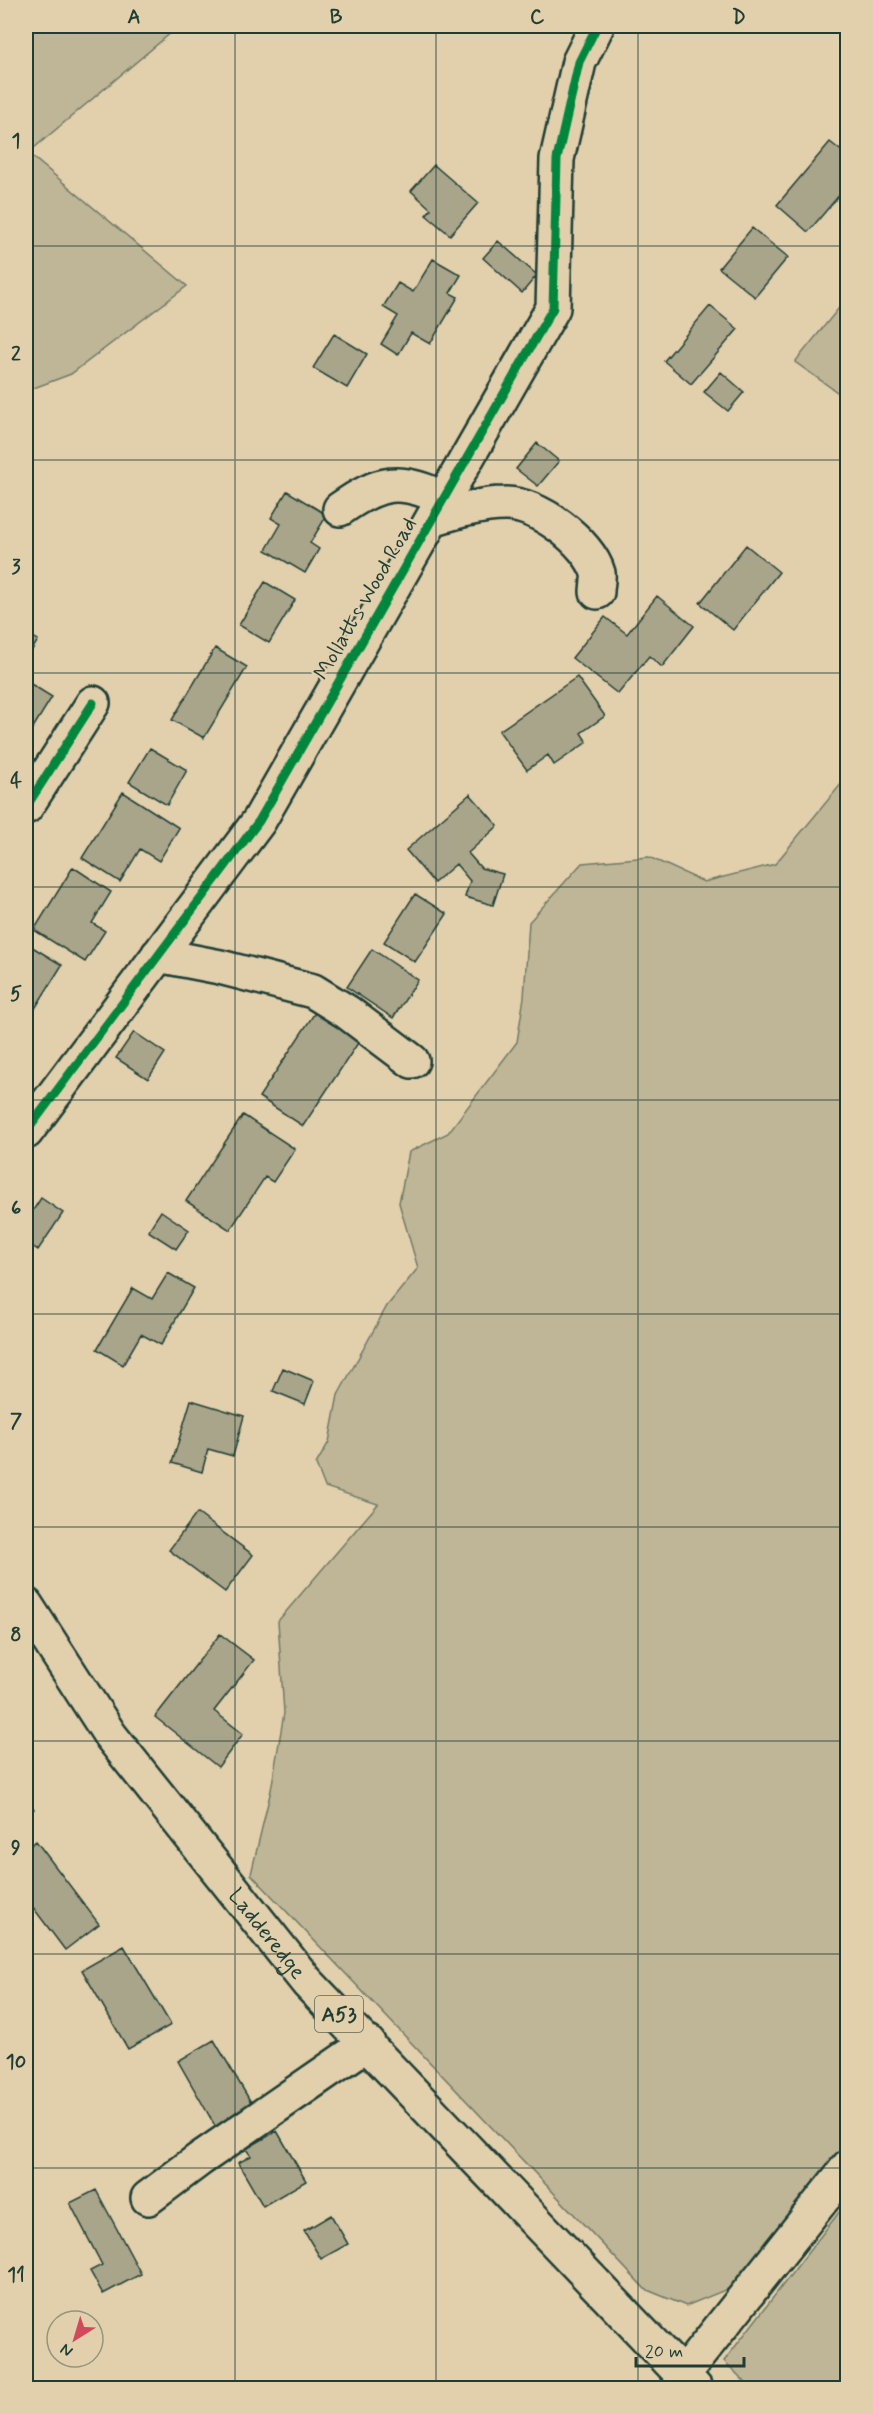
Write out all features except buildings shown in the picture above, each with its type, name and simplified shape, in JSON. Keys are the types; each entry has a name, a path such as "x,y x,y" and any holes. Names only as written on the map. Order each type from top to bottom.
{"main road":[{"name":"Mollatts Wood Road","path":"27,1127 259,821 553,308 557,159 579,62 597,26"},
{"path":"340,509 360,495 379,486 398,483 423,488 438,509 506,504 524,506 556,524 584,549 598,574 597,592"},
{"path":"26,807 93,703"},
{"path":"158,955 313,992 347,1012 412,1061"},
{"name":"Ladderedge","path":"26,1605 110,1735 307,1982 368,2043 688,2382"},
{"path":"148,2198 200,2158 368,2043"},
{"path":"688,2382 848,2167"}],"shaded area":[{"path":"26,26 179,26 28,153 187,286 71,374 26,391"},
{"path":"847,298 847,399 795,362"},
{"path":"847,777 847,2141 735,2286 686,2306 645,2289 251,1874 271,1790 284,1713 278,1621 378,1504 325,1487 316,1464 329,1442 338,1395 387,1306 418,1268 399,1203 409,1152 448,1133 517,1042 524,997 529,922 582,863 649,857 704,882 775,864"},
{"path":"847,2202 847,2388 751,2388 724,2361"}],"cycle path":[{"path":"26,1132 259,821 553,308 557,159 579,62 597,26"},
{"path":"26,807 93,703"}]}
